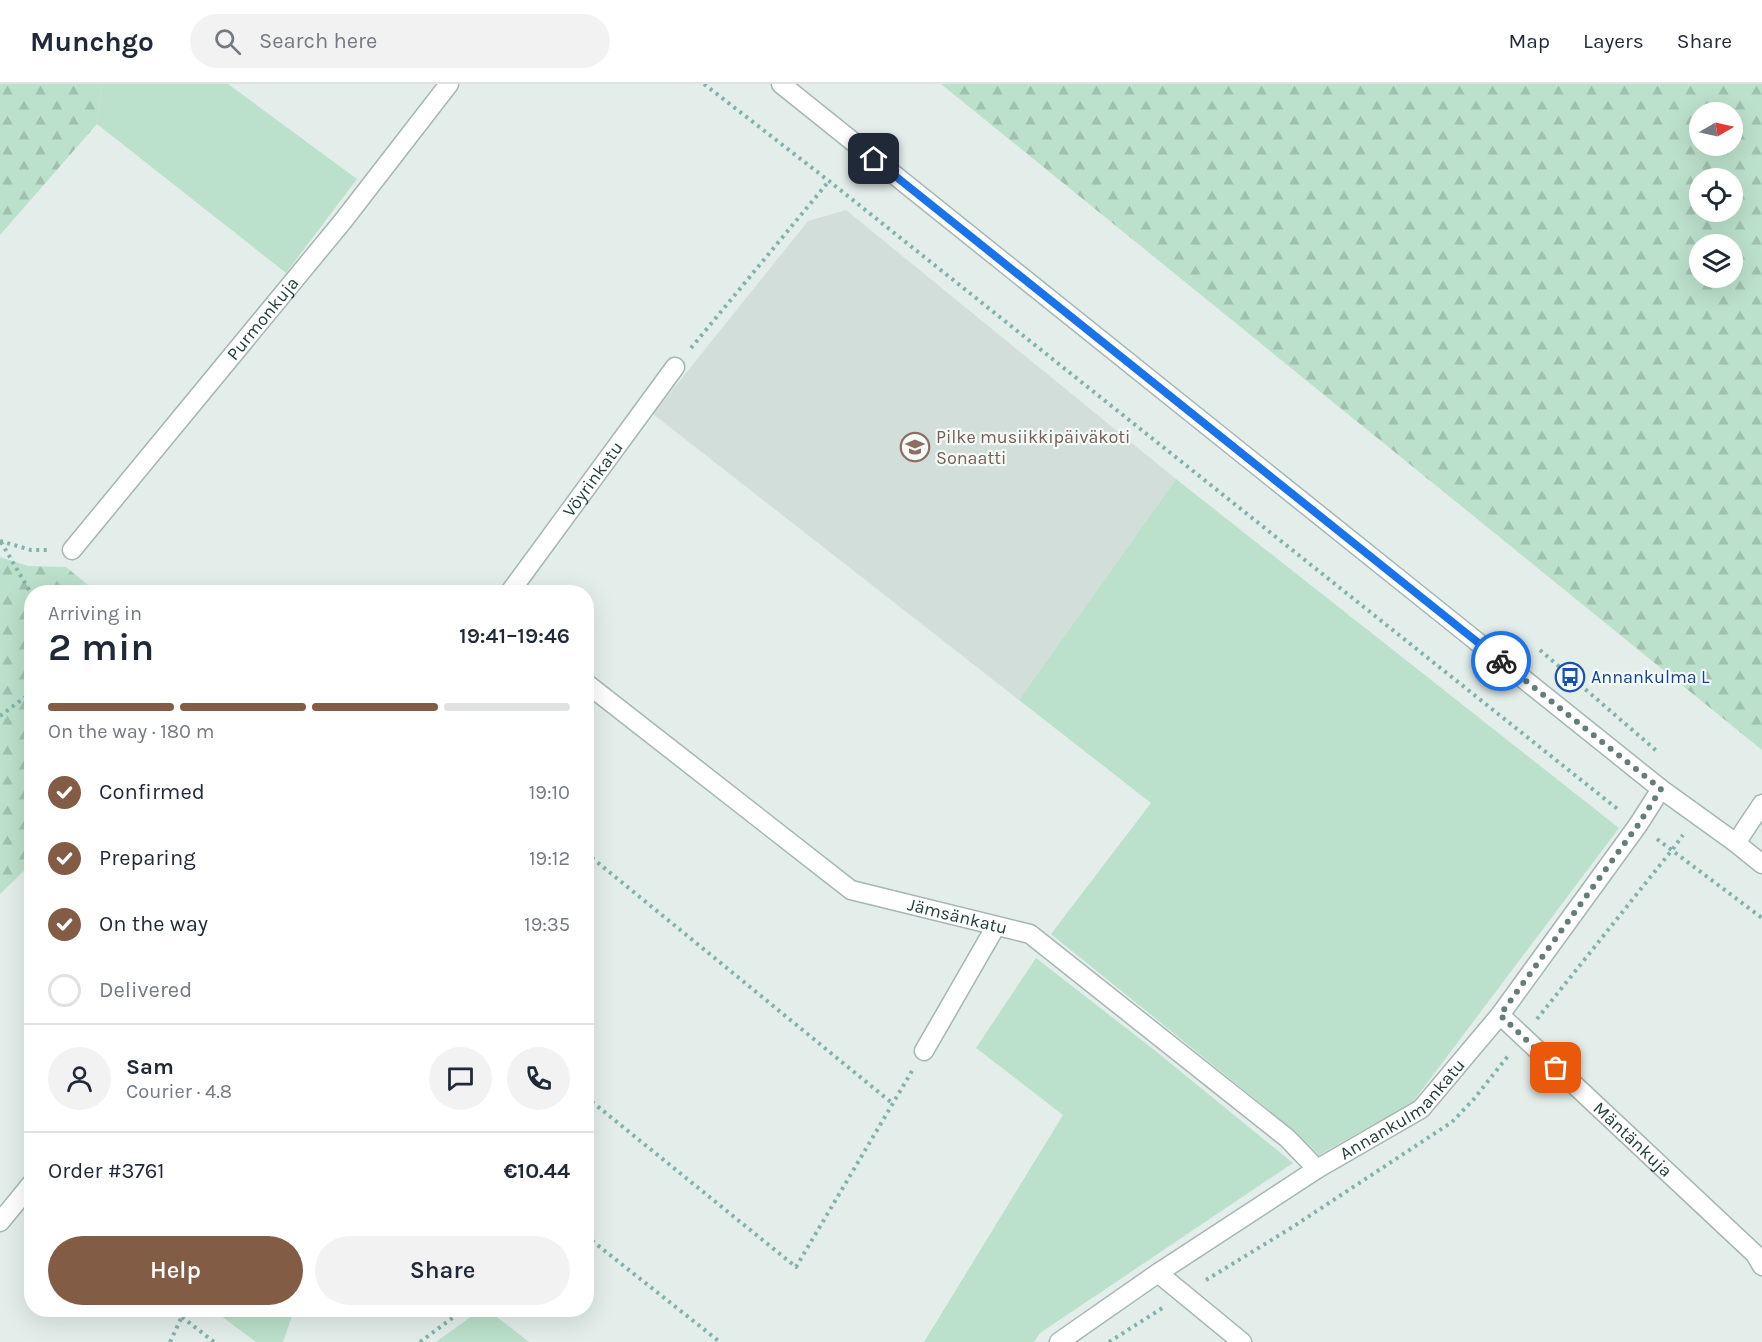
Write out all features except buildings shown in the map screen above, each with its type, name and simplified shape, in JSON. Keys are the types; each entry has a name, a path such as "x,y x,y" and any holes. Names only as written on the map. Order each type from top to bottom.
{"street":[{"name":"Purmonkuja","path":"72,550 343,221 449,84"},
{"path":"781,84 1661,789 1762,864"},
{"name":"Vöyrinkatu","path":"515,585 675,367"},
{"name":"Jämsänkatu","path":"594,689 850,890 1030,934 1287,1138 1317,1169"},
{"name":"Annankulmankatu","path":"1059,1342 1158,1273 1317,1169 1421,1109 1500,1015 1638,825 1661,789"},
{"path":"1736,843 1762,804"},
{"path":"924,1051 996,926"},
{"name":"Mäntänkuja","path":"1500,1015 1755,1254 1762,1266"},
{"path":"0,1222 24,1193"},
{"path":"1158,1273 1242,1342"}],"path":[{"path":"704,84 1638,825 1762,918"},
{"path":"675,367 828,181"},
{"path":"0,541 31,550 72,550"},
{"path":"0,541 26,585"},
{"path":"1540,650 1653,747"},
{"path":"0,716 24,698"},
{"path":"594,860 892,1103"},
{"path":"594,1103 796,1267 924,1051"},
{"path":"594,1242 720,1342"},
{"path":"170,1342 182,1317 214,1342"},
{"path":"420,1342 454,1317"}],"shaded area":[{"name":"Pilke musiikkipäiväkoti Sonaatti","path":"846,210 1176,479 1019,700 653,414 808,221"}],"green space":[{"path":"0,84 102,84 97,124 0,235"},
{"path":"102,84 228,84 357,179 286,273 97,124"},
{"path":"941,84 1762,84 1762,750"},
{"path":"1176,479 1619,828 1412,1103 1319,1155 1291,1128 1051,934 1151,803 1019,700"},
{"path":"0,557 28,566 66,567 88,585 24,585 24,871 0,894"},
{"path":"1036,958 1153,1049 1293,1163 1040,1333 1034,1342 924,1342 1063,1115 976,1048"},
{"path":"222,1317 292,1317 283,1342 256,1342"},
{"path":"470,1317 497,1317 529,1342 436,1342"}],"way so far":[{"path":"1501,661 1661,789 1638,825 1500,1015 1556,1068"}],"place":[{"name":"Pilke musiikkipäiväkoti Sonaatti","path":"915,447"},
{"name":"Annankulma L","path":"1570,677"}],"route":[{"path":"874,159 1501,661"}]}
